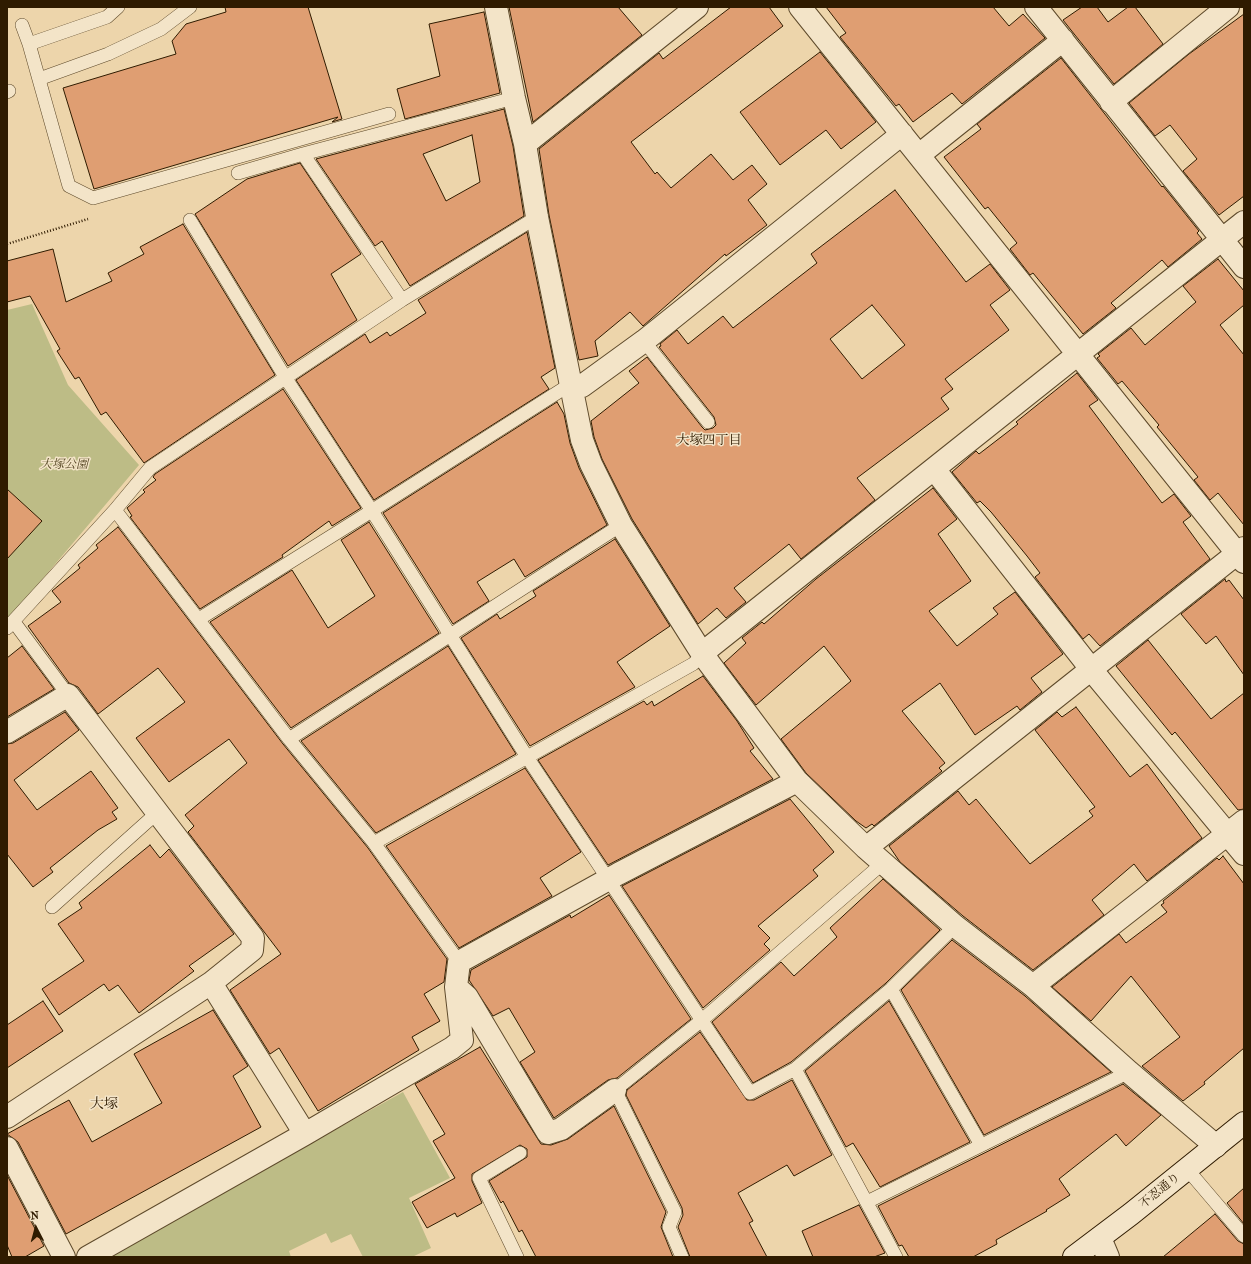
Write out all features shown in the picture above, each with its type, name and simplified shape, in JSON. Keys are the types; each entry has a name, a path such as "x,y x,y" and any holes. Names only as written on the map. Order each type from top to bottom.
{"street":[{"path":"496,7 514,98 525,144 537,218 582,440 591,464 621,525 703,655 797,781 866,848 955,926 1033,986 1129,1072 1216,1146"},
{"path":"525,144 697,7"},
{"path":"800,7 1078,355 1242,554 1092,669 866,848"},
{"path":"1036,7 1244,267"},
{"path":"1111,102 1228,7"},
{"path":"919,155 1063,40"},
{"path":"572,387 582,386 644,341 902,134"},
{"path":"703,655 716,642 1244,222"},
{"path":"934,469 1092,669 1236,828 1244,854"},
{"path":"7,732 68,695 253,938 252,950 211,983 7,1117"},
{"path":"88,1257 306,1134 452,1048 462,1040 456,987 459,962 609,879 797,781"},
{"path":"1033,986 1236,828"},
{"path":"211,983 306,1134"},
{"path":"456,987 468,997 548,1133 561,1129 615,1090"},
{"name":"不忍通り","path":"1074,1257 1104,1247 1188,1169 1244,1123"},
{"path":"7,1148 64,1257"}],"lane":[{"path":"29,44 107,17 118,7"},
{"path":"39,78 108,54 148,36 161,29 190,7"},
{"path":"22,24 39,78 69,186 93,198 389,114"},
{"path":"238,173 303,154 514,98"},
{"path":"303,154 402,300"},
{"path":"68,695 11,625 115,510 150,468 402,300 537,218"},
{"path":"190,220 285,377 372,511 527,757 750,1093 795,1069 891,989 955,926"},
{"path":"644,341 708,422"},
{"path":"199,619 563,389 572,387"},
{"path":"115,510 289,739 374,843 459,962"},
{"path":"289,739 621,525"},
{"path":"374,843 693,664 703,655"},
{"path":"52,907 158,812"},
{"path":"682,1257 669,1227 675,1212 615,1090 702,1020 883,863"},
{"path":"891,989 981,1145"},
{"path":"795,1069 896,1257"},
{"path":"867,1202 1129,1072"},
{"path":"517,1257 479,1178 520,1153"},
{"path":"1188,1169 1244,1236"}],"green space":[{"name":"大塚公園","path":"32,304 68,385 139,465 7,621 7,310"},
{"path":"403,1092 450,1178 409,1198 431,1248 412,1257 363,1257 351,1234 331,1243 326,1233 289,1251 291,1257 107,1257"}],"building":[{"path":"225,7 308,7 342,119 332,122 338,117 94,189 63,88 176,54 172,41 186,24 226,12"},
{"path":"509,7 618,7 642,35 533,122"},
{"path":"731,7 769,7 783,26 631,142 655,174 657,172 671,188 711,154 733,180 752,165 767,184 748,200 767,225 726,256 725,254 643,326 630,312 595,341 598,356 579,360 549,215 539,149 659,53 663,59"},
{"path":"826,7 993,7 1009,26 1023,14 1045,38 962,104 952,93 913,122 899,104 896,106 840,37 846,33"},
{"path":"1082,7 1097,7 1108,22 1128,7 1135,7 1163,44 1114,84 1063,20"},
{"path":"484,12 500,93 405,119 397,89 440,76 429,24"},
{"path":"1244,14 1244,196 1219,215 1183,171 1197,159 1170,125 1155,136 1129,103 1189,54"},
{"path":"820,52 876,122 841,149 826,130 780,165 740,112"},
{"path":"1061,58 1162,187 1163,186 1199,231 1197,233 1202,239 1168,267 1162,260 1111,303 1116,308 1083,334 1033,273 1030,275 1010,249 1017,243 988,207 985,209 944,157 981,129 977,124"},
{"path":"504,109 513,146 524,216 410,286 382,241 375,246 316,159","holes":["472,135 480,182 446,201 423,154"]},
{"path":"300,163 361,254 331,274 357,320 288,366 195,214 247,179"},
{"path":"895,190 966,282 990,264 1010,290 990,305 1009,330 945,379 953,389 941,398 949,409 857,478 875,500 801,559 789,544 734,588 746,602 726,618 717,608 698,624 632,519 602,459 594,437 591,421 639,383 629,371 647,357 702,427 705,430 713,428 716,425 714,417 659,347 661,346 660,344 677,330 688,344 723,316 733,328 817,263 811,254","holes":["872,305 905,345 862,379 830,339"]},
{"path":"183,224 275,375 144,463 106,412 101,415 79,377 75,379 57,351 60,349 30,296 7,302 7,261 53,249 66,302 112,281 108,273 144,254 140,247"},
{"path":"527,232 555,368 541,377 549,389 374,500 296,380 365,334 370,343 387,332 390,336 426,313 418,300"},
{"path":"1218,259 1244,291 1244,305 1220,325 1244,355 1244,525 1218,493 1210,500 1194,480 1198,477 1157,427 1159,425 1122,381 1118,384 1097,358 1100,356 1098,354 1131,328 1145,345 1196,302 1183,286"},
{"path":"1077,373 1098,400 1089,406 1162,503 1174,494 1191,516 1183,522 1210,559 1100,646 1089,634 1083,639 1035,577 1040,573 1027,556 991,512 980,501 977,503 952,472 976,451 979,454 1018,424 1016,422"},
{"path":"283,389 361,508 332,526 329,521 282,555 283,557 200,609 130,517 132,516 127,508 145,492 143,490 156,480 153,477 155,474"},
{"path":"557,402 564,414 570,443 579,468 607,525 525,577 514,559 477,582 489,601 453,624 383,513"},
{"path":"933,488 957,519 938,534 971,581 929,611 957,646 998,614 993,608 1015,592 1063,654 1031,678 1042,692 1020,710 1017,706 975,735 940,683 902,711 945,763 939,768 942,771 874,826 872,824 866,828 856,821 806,773 781,739 851,681 824,646 756,705 724,663 746,643 742,638 762,622 764,624 816,579"},
{"path":"7,489 42,521 7,559"},
{"path":"369,522 439,633 291,728 210,622 292,570 328,628 375,596 341,540"},
{"path":"118,527 283,744 368,848 447,959 444,982 424,994 440,1021 412,1037 419,1050 318,1111 279,1048 270,1054 230,990 281,954 188,832 194,826 185,815 247,763 229,739 169,782 136,738 185,702 158,668 98,714 78,687 69,683 28,626 61,602 52,591 80,568 78,565 98,548 96,545"},
{"path":"615,539 670,626 617,662 635,687 530,746 461,638 497,614 500,619 536,596 533,591"},
{"path":"1225,579 1226,582 1229,580 1244,600 1244,675 1216,636 1206,644 1181,614"},
{"path":"1148,640 1211,719 1244,693 1244,809 1238,810 1175,732 1172,735 1116,666"},
{"path":"22,646 54,689 7,717 7,658"},
{"path":"448,646 516,754 376,833 301,741"},
{"path":"703,676 737,721 754,748 750,751 773,779 608,865 538,760 644,701 647,705 652,701 654,706"},
{"path":"1076,707 1130,777 1147,764 1202,838 1147,881 1134,864 1092,900 1104,915 1033,970 963,916 900,862 889,846 958,791 969,805 976,799 1030,864 1093,816 1089,811 1095,807 1035,730 1057,712 1062,717"},
{"path":"65,712 79,730 14,780 37,810 91,771 118,808 112,812 117,819 98,830 50,868 53,872 33,887 7,854 7,744 13,743"},
{"path":"525,768 581,852 540,878 552,896 459,948 386,846"},
{"path":"790,799 834,852 813,870 818,876 758,926 770,938 764,944 770,950 703,1008 622,886"},
{"path":"150,845 160,858 169,849 234,934 189,966 194,971 139,1013 118,985 109,991 104,984 59,1015 42,989 84,961 58,924 82,908 79,903"},
{"path":"1223,856 1244,884 1244,1048 1204,1082 1205,1084 1183,1101 1142,1066 1180,1037 1131,976 1091,1021 1052,987 1119,934 1126,943 1167,912 1161,905 1164,903 1163,901 1217,858 1219,860"},
{"path":"883,879 940,930 886,983 791,1062 753,1083 712,1022 781,962 794,976 837,937 830,928"},
{"path":"609,895 691,1019 617,1078 608,1080 554,1118 520,1062 535,1052 509,1008 493,1016 469,980 471,970 570,915 571,918"},
{"path":"952,940 1025,996 1111,1072 984,1135 901,990"},
{"path":"43,1001 63,1031 7,1068 7,1025"},
{"path":"889,1001 970,1142 880,1187 853,1143 846,1147 805,1071"},
{"path":"213,1010 248,1066 233,1076 261,1127 66,1234 18,1142 7,1134 69,1100 92,1142 162,1103 134,1054"},
{"path":"700,1032 747,1100 754,1100 792,1080 832,1155 794,1176 787,1165 738,1193 753,1221 749,1223 767,1257 690,1257 678,1227 683,1215 682,1208 626,1095 627,1090"},
{"path":"480,1047 541,1144 551,1145 568,1139 614,1106 666,1212 661,1227 673,1257 536,1257 522,1230 519,1232 503,1201 501,1203 489,1181 527,1157 527,1149 520,1145 472,1174 472,1181 482,1203 457,1217 455,1213 427,1228 412,1202 455,1178 433,1141 445,1134 415,1084"},
{"path":"1123,1084 1161,1115 1126,1146 1116,1134 1059,1179 1070,1195 1046,1210 1047,1211 996,1240 997,1244 973,1257 909,1257 902,1245 899,1246 878,1206"},
{"path":"7,1175 44,1246 25,1257 12,1257 7,1245"},
{"path":"1244,1188 1244,1224 1227,1203"},
{"path":"859,1205 885,1253 874,1257 813,1257 802,1231"},
{"path":"1215,1214 1238,1241 1244,1244 1244,1257 1163,1257"}],"district":[{"name":"大塚四丁目","path":"709,441"},
{"name":"大塚","path":"104,1105"}]}
